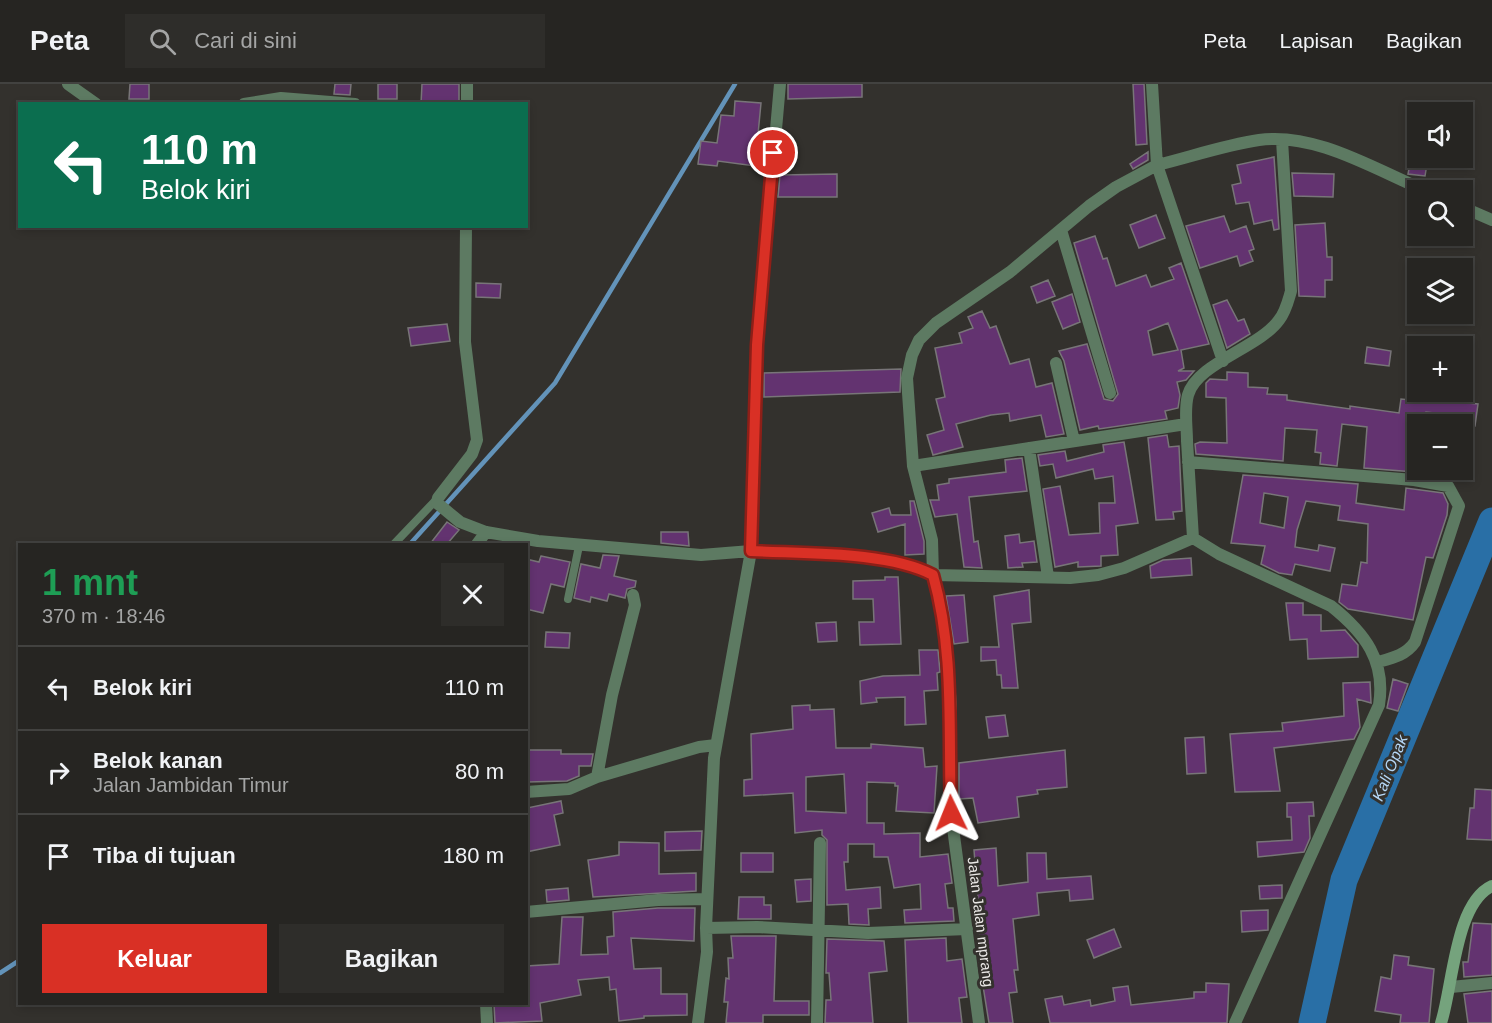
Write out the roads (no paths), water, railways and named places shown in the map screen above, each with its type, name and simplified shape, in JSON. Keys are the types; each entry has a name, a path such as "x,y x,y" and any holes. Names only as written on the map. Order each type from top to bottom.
{"main road":[{"path":"1441,1023 1451,987 1462,926 1471,904 1492,886"}],"street":[{"path":"68,84 93,102"},
{"path":"466,102 467,84"},
{"path":"698,1023 707,952 707,899 716,745 751,551 757,345 780,84"},
{"path":"1152,84 1157,165 1223,361"},
{"path":"256,102 281,98 330,102"},
{"name":"Jalan Jalan mprang","path":"979,1023 951,813 949,677 943,620 933,575 932,540 913,466 907,378 912,355 919,340 936,323 1010,272 1116,187 1157,165 1260,140 1282,140 1322,147 1407,183"},
{"path":"1193,538 1186,424 1188,396 1192,385 1223,361 1268,332 1287,308 1291,291 1282,140"},
{"path":"1473,212 1492,220"},
{"path":"466,228 465,342 477,440 472,454 439,505 460,522 486,532 579,546 701,555 751,551 887,561 919,568 933,575 1048,577 1098,575 1124,568 1193,538"},
{"path":"1060,230 1110,393"},
{"path":"1056,363 1074,441"},
{"path":"913,466 1186,424"},
{"path":"1029,448 1048,577"},
{"path":"1188,462 1413,480 1448,486 1459,506 1415,642 1400,656 1378,662"},
{"path":"478,543 486,532"},
{"path":"1193,538 1219,554 1331,606 1363,636 1378,662 1382,678 1379,705 1235,1023"},
{"path":"597,777 612,695 635,605 633,595"},
{"path":"528,792 570,789 597,777 699,747 716,745"},
{"path":"818,1023 820,843"},
{"path":"528,912 658,900 707,899"},
{"path":"706,928 868,933 967,929"},
{"path":"1451,987 1492,983"},
{"path":"486,1005 487,1023"}],"lane":[{"path":"395,543 439,505"},
{"path":"568,599 579,546"}],"waterway":[{"path":"411,543 555,383 735,84"},
{"name":"Kali Opak","path":"1312,1023 1344,880 1492,521"},
{"path":"0,973 18,961"}]}
